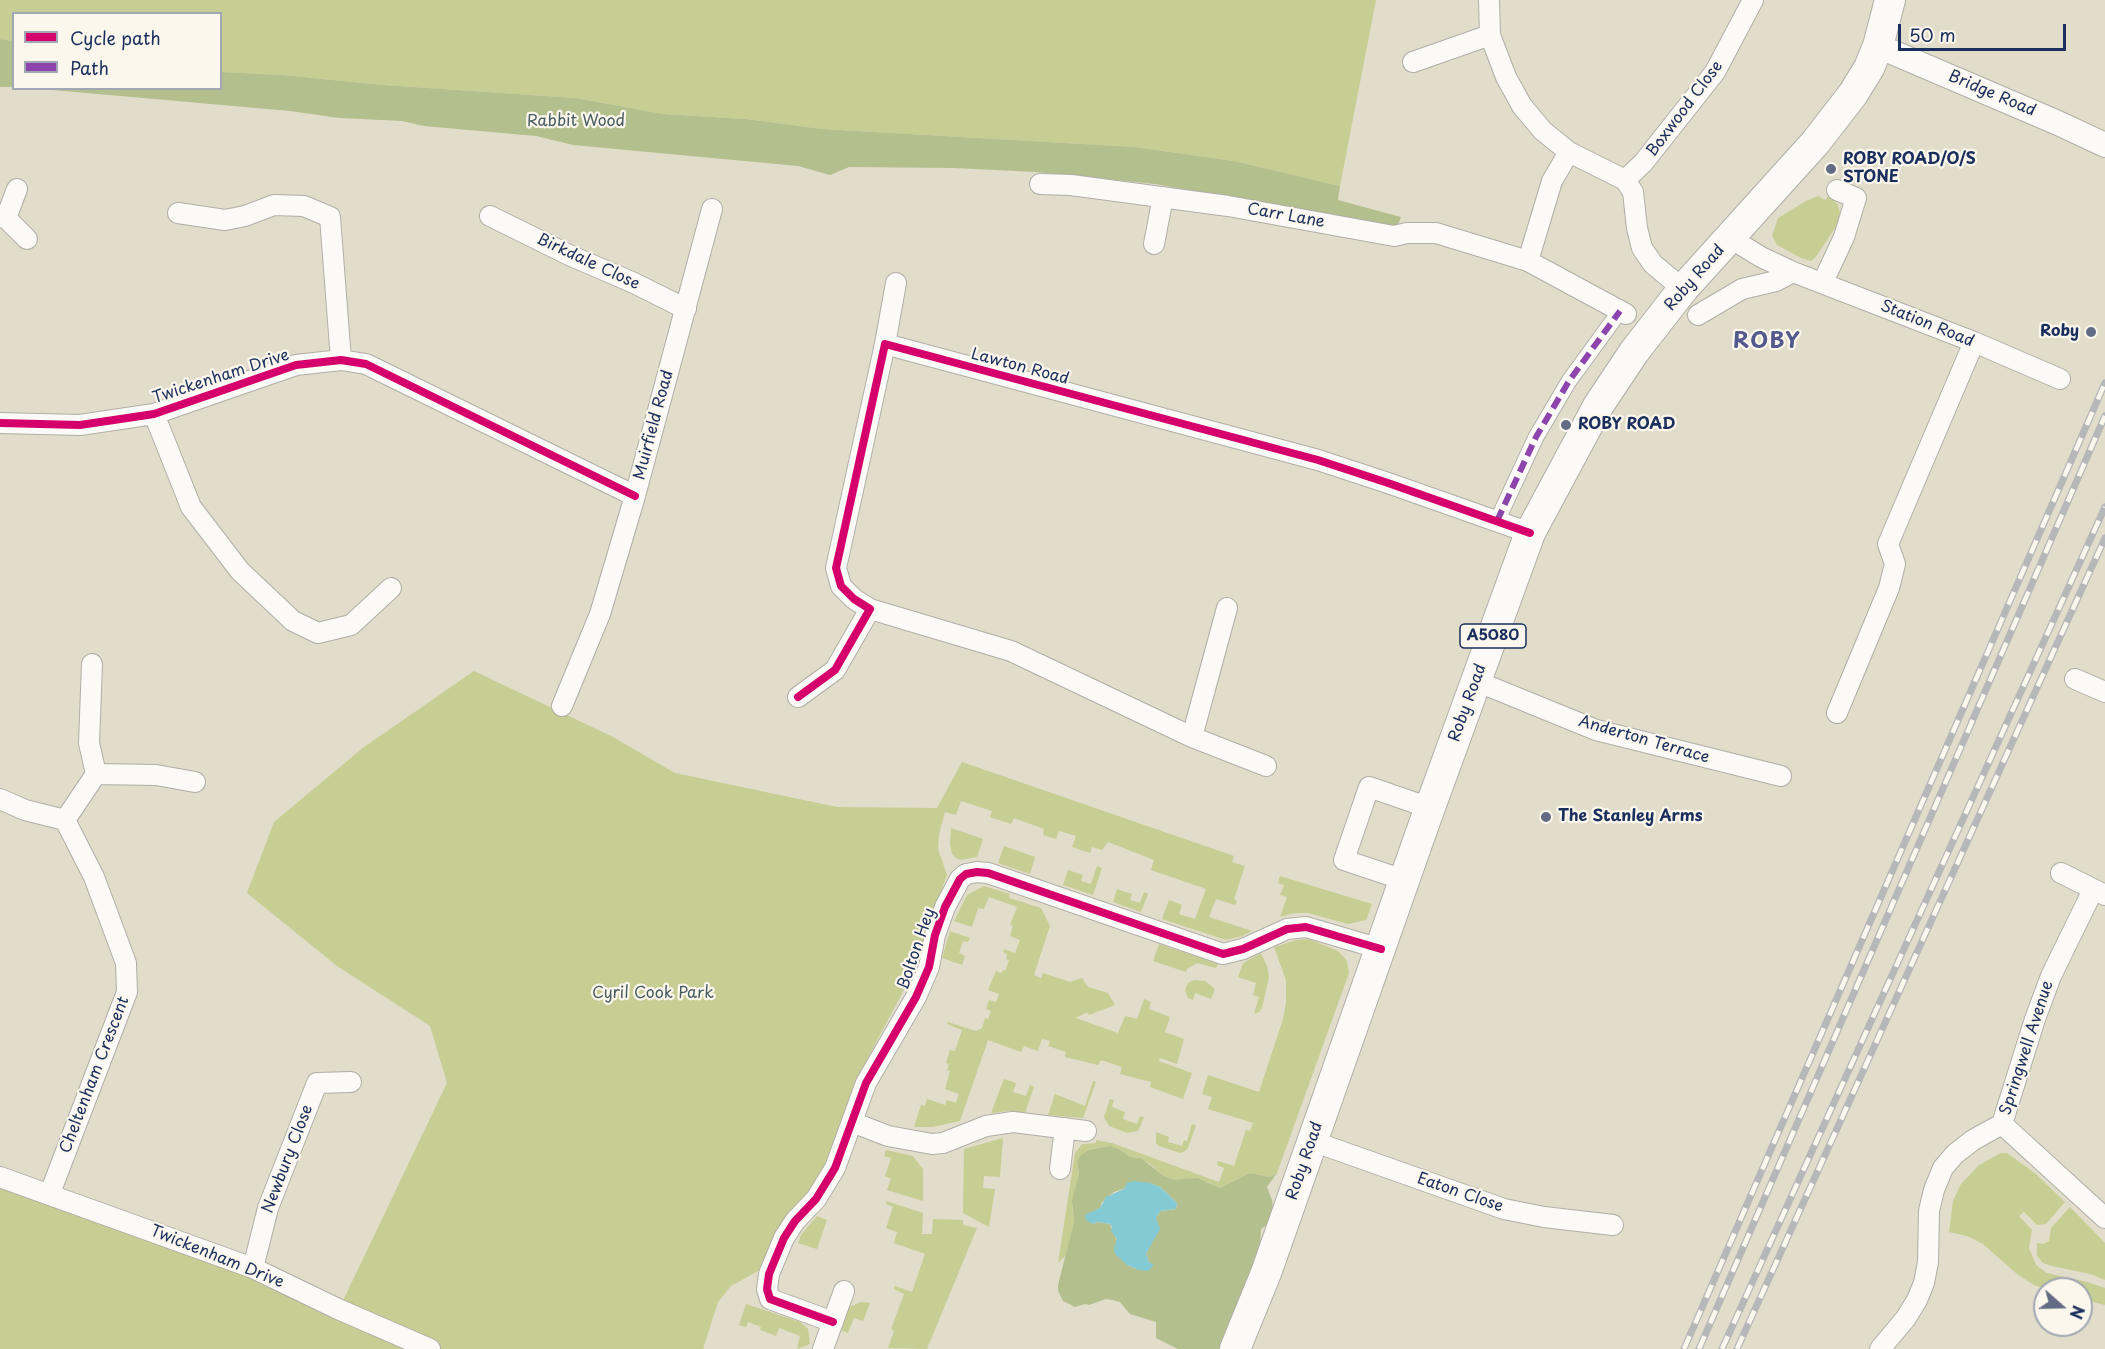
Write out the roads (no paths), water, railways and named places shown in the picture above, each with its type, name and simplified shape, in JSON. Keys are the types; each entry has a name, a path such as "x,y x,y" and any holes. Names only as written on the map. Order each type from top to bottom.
{"main road":[{"name":"Roby Road","path":"1235,1349 1266,1273 1404,880 1530,533 1598,406 1634,352 1683,289 1815,143 1853,94 1869,68 1878,46 1890,0"}],"street":[{"path":"1489,0 1490,35 1506,77 1522,106 1543,131 1569,152 1625,180 1633,192 1642,248 1653,264 1683,289"},
{"name":"Boxwood Close","path":"1625,180 1643,163 1715,72 1753,0"},
{"path":"1413,62 1490,35"},
{"name":"Bridge Road","path":"1878,46 2105,145"},
{"path":"1528,261 1552,181 1569,152"},
{"name":"Carr Lane","path":"1040,184 1071,185 1228,206 1394,236 1407,233 1436,233 1528,261 1623,313"},
{"path":"17,189 3,218 27,239"},
{"path":"1823,282 1845,237 1856,198 1837,190"},
{"path":"1154,244 1163,197"},
{"path":"178,213 225,220 245,216 274,205 304,206 330,217 341,360"},
{"name":"Muirfield Road","path":"562,706 600,614 635,496 712,209"},
{"name":"Birkdale Close","path":"490,216 686,309"},
{"name":"Station Road","path":"1730,238 1761,257 1793,272 1974,342 2060,379"},
{"path":"1698,315 1742,289 1776,281 1793,272"},
{"path":"896,283 885,344 836,568 841,586 870,609 1011,651 1192,737 1266,766"},
{"path":"1497,521 1536,437 1569,381 1623,313"},
{"path":"1837,713 1889,588 1895,564 1888,544 1974,342"},
{"name":"Lawton Road","path":"885,344 1318,460 1530,533"},
{"name":"Twickenham Drive","path":"0,423 80,425 154,414 296,365 341,360 366,364 635,496"},
{"path":"154,414 191,507 240,571 293,621 318,633 351,625 391,588"},
{"path":"1192,737 1227,608"},
{"path":"798,697 835,670 870,609"},
{"path":"0,799 25,810 65,820 96,774 89,743 92,664"},
{"path":"2075,679 2105,692"},
{"name":"Anderton Terrace","path":"1476,681 1596,730 1781,776"},
{"path":"96,774 156,775 195,782"},
{"path":"1404,880 1344,860 1369,787 1430,808"},
{"name":"Cheltenham Crescent","path":"50,1193 127,992 126,963 116,935 94,877 65,820"},
{"name":"Bolton Hey","path":"832,1322 770,1299 767,1289 774,1259 784,1238 827,1183 866,1083 916,997 928,967 935,935 945,907 960,879 966,874 988,873 1223,954 1243,949 1287,929 1306,927 1381,949"},
{"name":"Springwell Avenue","path":"1880,1349 1906,1318 1924,1282 1928,1262 1929,1211 1943,1168 1955,1154 1973,1140 2002,1124 2043,997 2099,893 2061,873"},
{"name":"Newbury Close","path":"253,1268 268,1208 317,1083 351,1082"},
{"path":"852,1122 897,1139 932,1144 943,1143 998,1124 1013,1122 1086,1131"},
{"path":"2002,1124 2105,1218"},
{"path":"1060,1169 1065,1128"},
{"name":"Eaton Close","path":"1312,1141 1504,1209 1544,1217 1613,1225"},
{"name":"Twickenham Drive","path":"0,1177 50,1193 253,1268 338,1310 430,1349"},
{"path":"823,1349 844,1291"}],"water":[{"path":"1134,1181 1160,1187 1177,1203 1176,1209 1160,1211 1156,1218 1160,1229 1146,1254 1149,1262 1154,1265 1148,1271 1127,1265 1115,1254 1117,1239 1111,1231 1110,1224 1098,1222 1093,1224 1086,1220 1085,1215 1100,1208 1106,1197 1124,1189 1127,1183"}],"railway":[{"path":"1684,1349 2105,383"},
{"path":"1699,1349 2105,416"},
{"path":"1722,1349 2105,507"},
{"path":"1737,1349 2105,538"}],"place":[{"name":"ROBY ROAD/O/S STONE","path":"1831,169"},
{"name":"Roby","path":"2091,332"},
{"name":"ROBY ROAD","path":"1566,425"},
{"name":"The Stanley Arms","path":"1546,817"}],"district":[{"name":"ROBY","path":"1767,342"}],"park label":[{"name":"Rabbit Wood","path":"576,122"},
{"name":"Cyril Cook Park","path":"653,994"}]}
